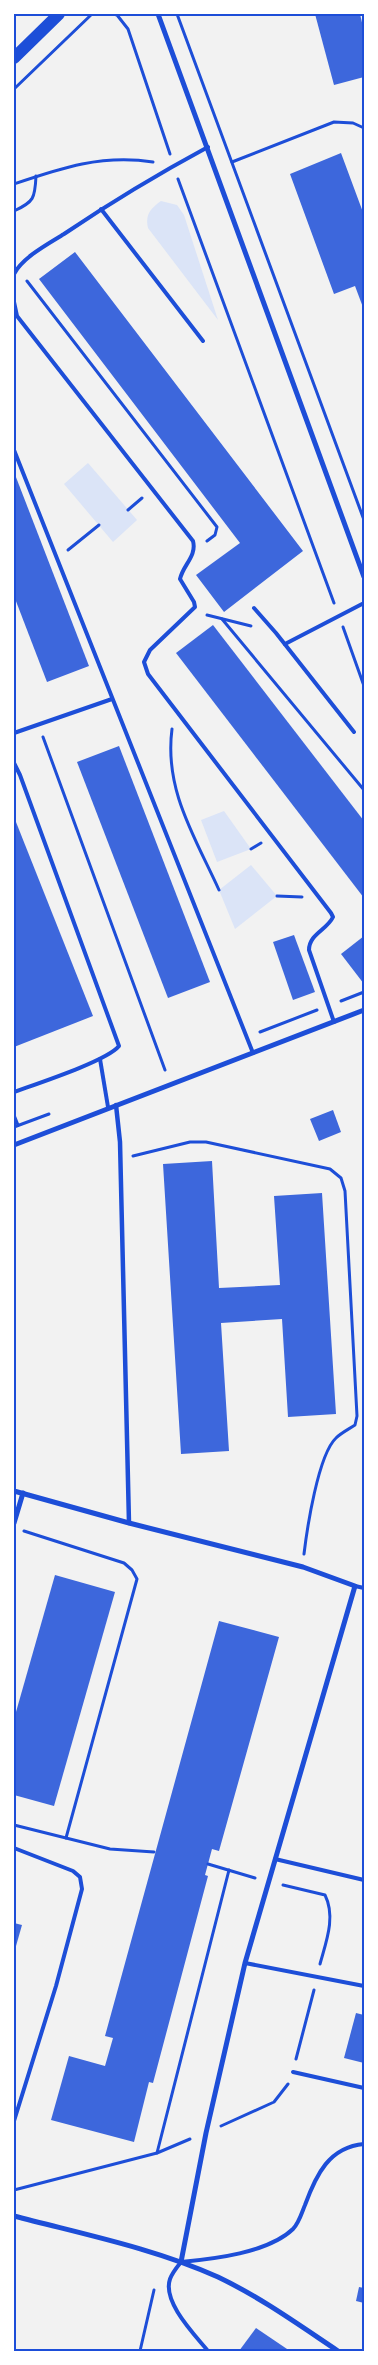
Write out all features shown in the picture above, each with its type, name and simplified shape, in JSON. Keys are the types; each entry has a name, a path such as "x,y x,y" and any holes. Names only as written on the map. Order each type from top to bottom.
{"main road":[{"path":"14,58 58,14"}],"street":[{"path":"158,14 364,577"},
{"path":"14,1145 108,1107 364,1010"},
{"path":"116,1104 120,1142 129,1523"},
{"path":"14,1491 129,1523 303,1567 355,1586 245,1963 206,2133 181,2262"},
{"path":"14,1523 22,1493"},
{"path":"14,2216 181,2262 244,2290 338,2351"}],"lane":[{"path":"14,274 17,268 47,244 101,209 208,147"},
{"path":"364,156 364,167"},
{"path":"101,209 203,341"},
{"path":"14,302 17,316 193,541 194,552 181,573 180,579 194,602 194,607 150,650 144,662 148,674 174,709 331,913 333,917 330,922 311,939 309,950 334,1022"},
{"path":"14,450 253,1052"},
{"path":"285,644 364,603"},
{"path":"254,608 285,644 354,732"},
{"path":"14,732 38,726 112,699"},
{"path":"14,763 119,1046 115,1052 100,1059 14,1092"},
{"path":"100,1059 108,1107"},
{"path":"355,1586 364,1588"},
{"path":"14,1848 73,1870 80,1877 82,1889 56,1986 14,2121"},
{"path":"275,1859 364,1880"},
{"path":"245,1963 364,1986"},
{"path":"293,2072 364,2088"},
{"path":"208,2351 176,2311 172,2300 170,2280 181,2262 235,2255 263,2245 288,2232 294,2228 319,2171 332,2155 356,2144 364,2144"}],"path":[{"path":"14,89 92,14"},
{"path":"113,14 117,15 128,30 173,166 364,686"},
{"path":"177,14 364,520"},
{"path":"232,162 334,122 353,123 364,128"},
{"path":"14,184 66,166 104,159 146,161 173,166"},
{"path":"14,211 28,205 35,196 36,176"},
{"path":"17,268 217,527 215,535 194,552"},
{"path":"57,559 99,525"},
{"path":"191,611 276,633"},
{"path":"222,619 364,790"},
{"path":"174,709 169,749 176,797 220,890"},
{"path":"38,726 165,1070"},
{"path":"14,1115 18,1125"},
{"path":"120,1160 190,1142 206,1142 330,1170 341,1178 345,1191 356,1416 355,1425 335,1438 321,1471 313,1500 303,1567"},
{"path":"23,1530 124,1563 132,1570 137,1579 66,1838"},
{"path":"14,1825 110,1849 154,1852"},
{"path":"208,1864 268,1883"},
{"path":"157,2153 229,1870"},
{"path":"140,2351 164,2256"}],"shaded area":[{"path":"161,201 177,205 184,215 218,320 148,228 147,219 149,213"},
{"path":"88,463 137,520 113,542 64,484"},
{"path":"224,811 251,849 217,862 201,820"},
{"path":"251,865 277,896 235,929 219,890"}],"building":[{"path":"315,14 360,14 364,31 364,77 334,85"},
{"path":"341,153 364,215 364,310 355,286 334,294 290,174"},
{"path":"75,252 303,551 224,612 196,575 240,543 39,279"},
{"path":"14,472 89,666 47,682 14,596"},
{"path":"213,625 364,821 364,898 176,653"},
{"path":"119,746 210,982 168,998 77,762"},
{"path":"14,817 93,1016 14,1047"},
{"path":"294,935 315,992 293,1000 273,942"},
{"path":"364,936 364,984 341,954"},
{"path":"333,1110 341,1132 319,1141 310,1119"},
{"path":"212,1161 219,1288 280,1285 274,1196 322,1193 336,1414 288,1417 282,1319 221,1323 229,1451 181,1454 163,1164"},
{"path":"55,1575 115,1592 54,1806 14,1795 14,1719"},
{"path":"219,1621 279,1637 219,1851 212,1849 205,1875 208,1876 153,2083 149,2082 134,2142 51,2120 69,2056 105,2066 113,2038 105,2036"},
{"path":"14,1923 22,1925 14,1953"},
{"path":"356,2013 364,2015 364,2063 344,2058"},
{"path":"359,2287 364,2288 364,2303 356,2301"},
{"path":"256,2328 290,2351 239,2351"}]}
